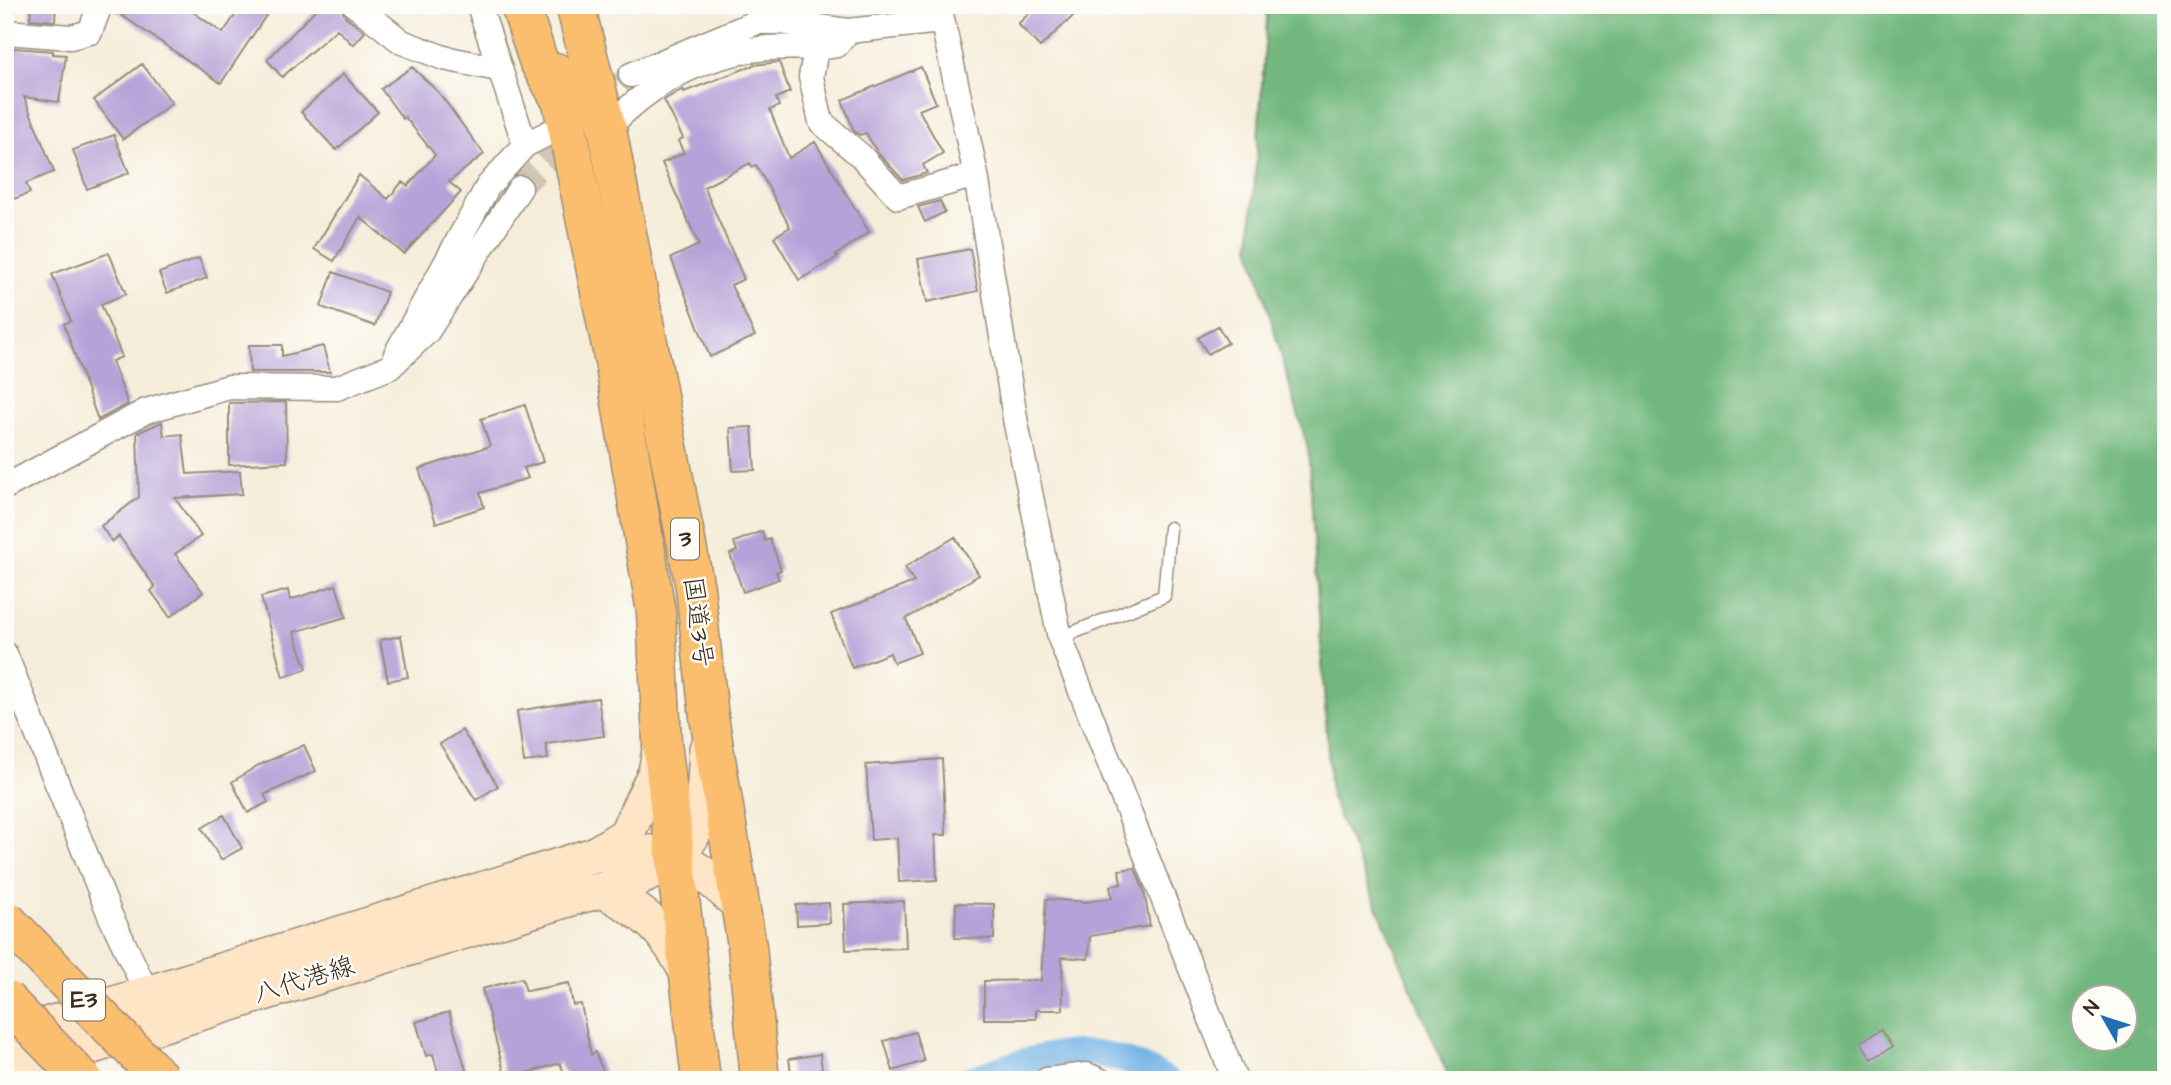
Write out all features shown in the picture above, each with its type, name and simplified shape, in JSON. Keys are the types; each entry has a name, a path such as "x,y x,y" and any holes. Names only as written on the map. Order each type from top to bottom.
{"highway":[{"path":"520,5 538,60 564,114"},
{"name":"国道3号","path":"534,5 560,83 614,361 656,612 662,742 701,1080"},
{"name":"国道3号","path":"575,5 607,129 695,588 709,717 741,907 760,1080"},
{"name":"E3","path":"5,919 162,1080"},
{"name":"E3","path":"5,999 83,1080"}],"main road":[{"name":"八代港線","path":"10,1064 580,895 605,891 648,874 675,856 695,829 703,791 709,717"},
{"name":"八代港線","path":"591,856 626,835 656,772 662,742"},
{"name":"八代港線","path":"10,1064 147,993 591,856 625,850 675,856 698,869 741,907"},
{"path":"605,891 643,912 671,941 690,977"}],"street":[{"path":"5,32 71,37 90,32 100,5"},
{"path":"355,5 402,42 444,58 498,69"},
{"path":"479,5 525,145"},
{"path":"631,75 784,13 848,31 940,13 976,175 1016,424 1060,638 1235,1080"},
{"path":"607,129 635,99 693,66 766,48 816,50 837,45 848,31"},
{"path":"816,50 811,77 821,122 861,156 898,197 976,175"},
{"path":"390,367 406,331 488,186 525,145 564,114"},
{"path":"5,487 146,411 229,387 337,388 390,367 427,332 520,188"},
{"path":"5,654 110,915 147,993"},
{"path":"1047,1080 1087,1075 1099,1080"}],"lane":[{"path":"1060,638 1164,596 1170,528"}],"green space":[{"path":"1262,5 2166,5 2166,1080 1450,1080 1331,797 1308,449 1250,246 1267,17"}],"building":[{"path":"31,5 56,5 55,21 30,19"},
{"path":"115,5 183,5 223,33 242,5 273,5 221,83 114,10"},
{"path":"320,5 340,5 345,16 365,32 353,45 337,29 282,77 267,60"},
{"path":"1038,5 1085,5 1040,47 1018,24"},
{"path":"13,48 53,51 53,54 66,55 59,102 24,97 54,172 26,183 30,193 11,200 5,184 5,102"},
{"path":"779,62 790,92 776,98 779,106 770,110 789,158 815,142 869,232 836,255 838,257 799,280 774,237 790,227 756,165 752,167 750,163 704,187 744,279 731,285 755,336 710,357 671,258 699,245 662,163 684,153 678,141 683,138 664,100 683,89 684,92 754,65"},
{"path":"142,64 172,103 123,139 94,100"},
{"path":"412,67 439,93 484,154 449,182 461,192 404,254 360,217 334,261 314,249 359,175 388,199 402,182 408,186 435,155 381,89"},
{"path":"921,67 936,103 919,110 943,153 923,165 927,173 903,180 877,152 866,133 860,135 854,131 842,100"},
{"path":"343,74 378,112 336,150 301,112"},
{"path":"114,135 129,173 87,189 73,150"},
{"path":"940,201 945,212 925,222 918,207"},
{"path":"970,249 978,291 927,302 918,259"},
{"path":"109,253 126,294 101,304 122,357 112,361 128,404 98,420 64,324 71,321 52,274"},
{"path":"199,258 207,278 167,293 159,273"},
{"path":"333,272 387,292 375,326 321,307"},
{"path":"1218,326 1228,343 1208,354 1198,338"},
{"path":"249,345 282,345 282,356 323,346 330,372 250,372"},
{"path":"286,402 287,462 229,465 229,403"},
{"path":"525,405 543,462 524,468 528,478 480,493 484,507 436,523 419,469 490,446 481,419"},
{"path":"162,422 164,436 182,434 187,474 240,471 242,494 175,498 201,536 175,554 203,592 170,617 151,591 155,587 119,536 112,542 101,526 139,497 137,433"},
{"path":"752,427 755,470 733,471 730,428"},
{"path":"762,531 765,541 770,539 781,570 776,572 779,579 743,592 730,554 737,551 734,542"},
{"path":"955,537 979,575 906,619 920,653 894,663 890,653 852,668 831,614 914,582 905,567"},
{"path":"336,585 346,617 294,632 307,669 283,677 261,597 288,590 290,600"},
{"path":"401,636 408,677 388,681 380,640"},
{"path":"598,698 604,736 546,744 548,759 524,762 517,711"},
{"path":"462,730 498,786 476,800 440,744"},
{"path":"304,745 316,771 264,795 268,802 248,813 232,782 257,766"},
{"path":"942,759 946,835 935,835 937,880 899,882 897,838 871,840 866,765"},
{"path":"224,815 242,848 221,860 202,828"},
{"path":"1135,868 1144,891 1150,926 1090,936 1088,959 1062,957 1063,1010 1036,1010 1036,1019 984,1019 984,981 1041,980 1046,899 1086,902 1112,898 1110,886 1121,884 1119,870"},
{"path":"904,901 906,948 846,950 844,904"},
{"path":"829,903 830,923 797,925 796,905"},
{"path":"956,903 994,904 994,939 955,938"},
{"path":"522,978 526,991 569,983 573,1005 581,1004 591,1055 595,1052 607,1080 567,1080 560,1063 506,1079 482,989"},
{"path":"449,1012 469,1080 440,1080 433,1054 426,1056 416,1022"},
{"path":"1881,1030 1892,1047 1872,1059 1861,1042"},
{"path":"915,1032 924,1061 893,1071 884,1041"},
{"path":"820,1054 823,1076 792,1080 789,1059"}],"waterway":[{"path":"968,1080 1020,1062 1068,1053 1115,1058 1140,1066 1167,1080"}],"tunnel":[{"path":"520,188 631,75"}]}
